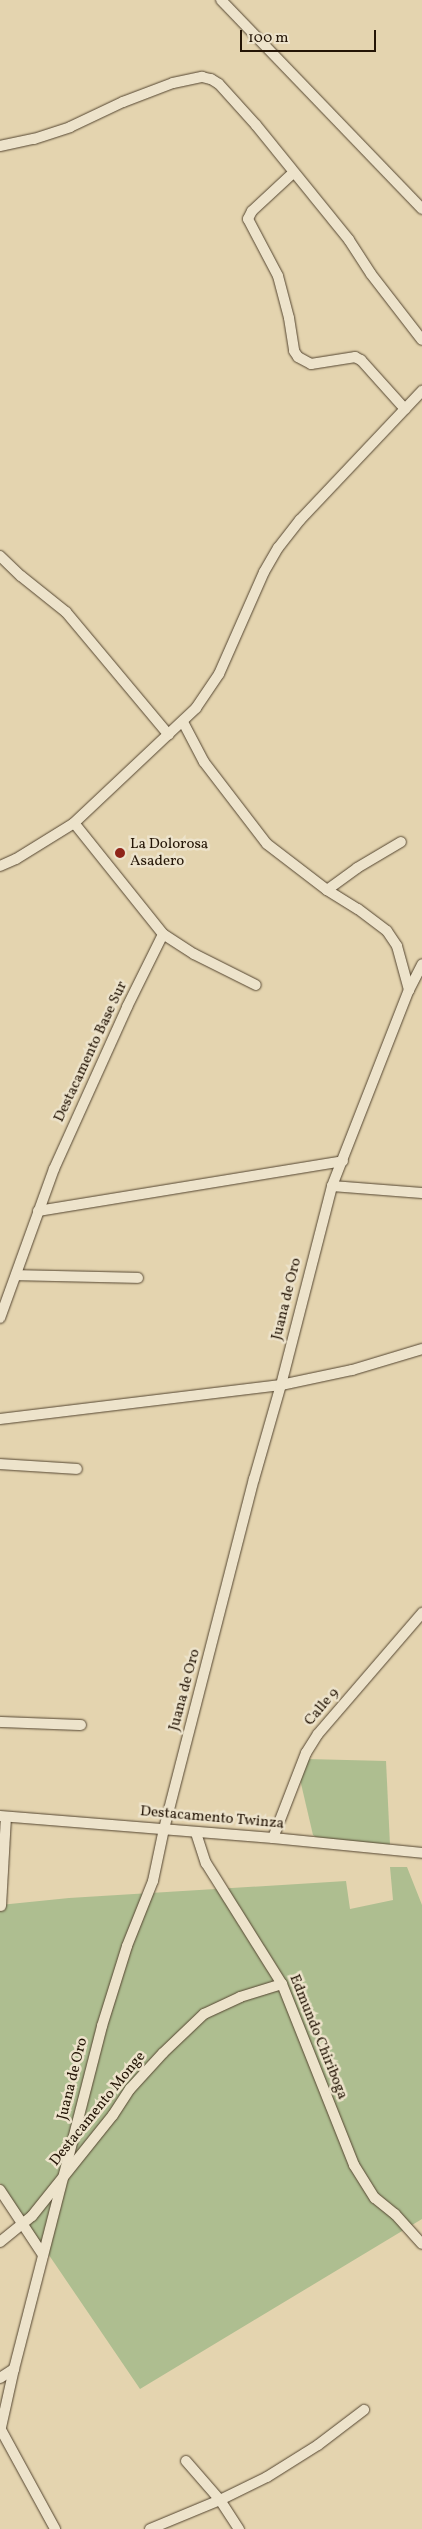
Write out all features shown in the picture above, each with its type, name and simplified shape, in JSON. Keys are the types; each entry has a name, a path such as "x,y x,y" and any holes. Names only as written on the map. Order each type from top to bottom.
{"street":[{"path":"221,0 422,209"},
{"path":"0,146 34,139 70,127 161,87 202,76 211,78 219,84 256,125 349,240 371,274 422,340"},
{"path":"293,173 252,211 248,219 278,276 290,318 294,351 298,357 312,364 355,358 360,360 405,408"},
{"path":"1,865 16,859 74,823 184,722 201,702 219,674 264,572 278,548 300,520 422,391"},
{"path":"0,556 21,576 66,612 169,736"},
{"path":"184,722 204,762 267,844 327,890 358,909 387,931 397,946 409,990"},
{"path":"74,823 163,934 194,954 256,985"},
{"path":"327,890 357,868 401,842"},
{"name":"Destacamento Base Sur","path":"0,1318 54,1168 127,1007 163,934"},
{"name":"Juana de Oro","path":"0,2429 102,2026 127,1946 153,1881 164,1829 254,1479 281,1385 332,1186 409,990 422,964"},
{"path":"38,1212 343,1161"},
{"path":"332,1186 422,1193"},
{"path":"16,1275 138,1278"},
{"path":"0,1419 281,1385 352,1370 422,1349"},
{"path":"0,1464 76,1469"},
{"name":"Calle 9","path":"273,1838 306,1753 318,1734 422,1613"},
{"path":"0,1722 81,1726"},
{"path":"1,1906 3,1817"},
{"name":"Destacamento Twinza","path":"3,1817 273,1838 422,1853"},
{"name":"Edmundo Chiriboga","path":"196,1833 206,1864 282,1984 354,2165 375,2198 395,2214 422,2244"},
{"name":"Destacamento Monge","path":"0,2242 23,2225 113,2115 130,2089 163,2053 204,2014 240,1997 282,1984"},
{"path":"0,2190 43,2255"},
{"path":"0,2378 14,2369"},
{"path":"150,2529 220,2500 282,2468 318,2445 364,2410"},
{"path":"0,2429 55,2529"},
{"path":"186,2461 220,2500 240,2529"}],"green space":[{"path":"307,1759 386,1761 390,1845 320,1840 313,1835 299,1775"},
{"path":"390,1867 407,1867 422,1905 422,2219 140,2389 0,2183 0,1905 69,1898 346,1881 350,1909 393,1900"}],"place":[{"name":"La Dolorosa Asadero","path":"120,853"}]}
